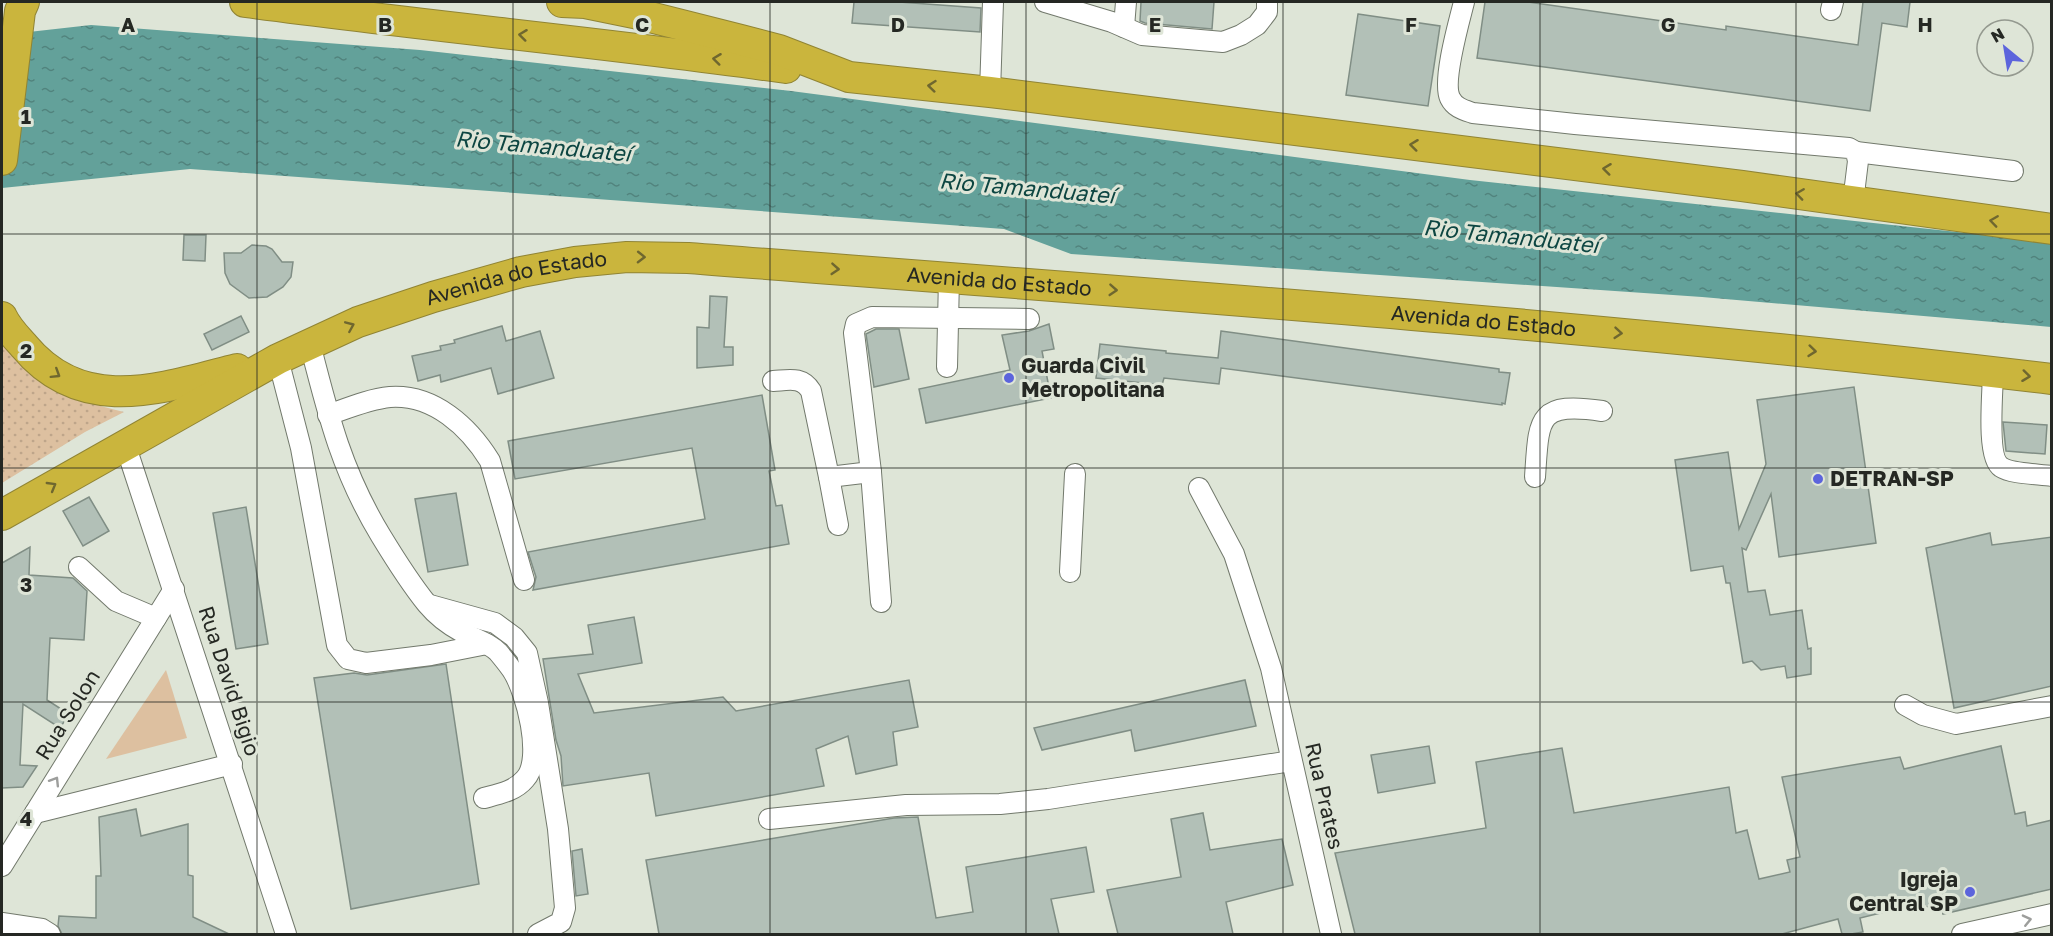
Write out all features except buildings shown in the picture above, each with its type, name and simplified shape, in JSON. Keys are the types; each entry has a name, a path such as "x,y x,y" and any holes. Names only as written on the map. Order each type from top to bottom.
{"highway":[{"path":"245,2 849,77 990,92 2050,228"},
{"path":"577,2 779,50 849,77"},
{"path":"2,160 22,6"},
{"name":"Avenida do Estado","path":"2,515 278,359 358,322 433,297 521,272 575,262 627,257 688,258 1497,322 1754,345 2052,379"},
{"path":"2,317 33,358 60,377 92,390 128,393 183,384 278,359"}],"street":[{"path":"990,92 993,2"},
{"path":"1045,2 1142,35 1224,42 1257,25 1266,12 1267,2"},
{"path":"1124,27 1126,2"},
{"path":"1464,2 1447,79 1450,97 1458,108 1473,113 1849,148 1856,152 2013,171"},
{"path":"1852,202 1858,161 1856,152"},
{"path":"947,367 949,278"},
{"path":"881,602 871,472 854,333 856,324 872,317 949,316 1029,319"},
{"path":"310,344 328,415 344,465 359,498 394,556 427,604 445,622 497,652 513,672 526,705 534,742 532,766 526,779 512,789 484,798"},
{"path":"278,359 301,448 337,645 348,659 366,663 431,655 486,644"},
{"path":"1993,372 1994,459 2000,467 2011,471 2052,476"},
{"path":"773,381 798,380 806,383 811,392 838,525"},
{"path":"328,415 350,407 402,397 420,400 456,420 490,461 524,580"},
{"path":"1534,477 1538,436 1547,415 1553,411 1573,408 1602,411"},
{"name":"Rua David Bigio","path":"125,444 286,934"},
{"path":"829,477 871,472"},
{"path":"1070,572 1075,474"},
{"name":"Rua Prates","path":"1199,488 1234,554 1271,668 1331,934"},
{"path":"79,567 116,601 156,618"},
{"name":"Rua Solon","path":"2,866 174,589"},
{"path":"427,604 495,623 514,637 527,652 538,703 558,829 565,908 561,922 538,934"},
{"path":"1905,705 1923,715 1962,724 2052,706"},
{"path":"769,819 906,805 1010,803 1291,761"},
{"path":"35,813 231,765"},
{"path":"1962,934 2052,914"},
{"path":"2,924 42,929 50,934"}],"shaded area":[{"path":"2,338 14,355 40,380 70,396 124,412 85,432 2,483"},
{"path":"166,670 187,738 106,759"}],"water":[{"name":"Rio Tamanduateí","path":"91,25 420,50 791,91 1470,180 2051,242 2051,327 1702,297 1071,254 1004,229 190,169 2,188 2,35"}],"place":[{"name":"Guarda Civil Metropolitana","path":"1009,378"},
{"name":"DETRAN-SP","path":"1818,479"},
{"name":"Igreja Central SP","path":"1970,892"}]}
